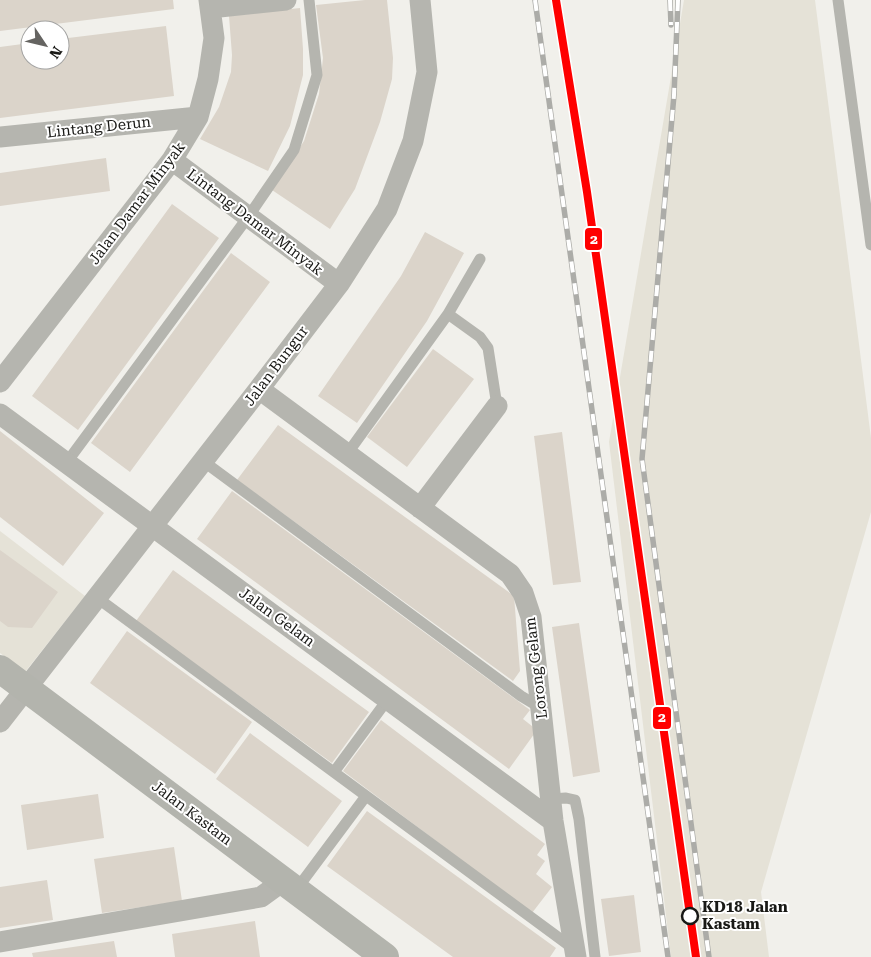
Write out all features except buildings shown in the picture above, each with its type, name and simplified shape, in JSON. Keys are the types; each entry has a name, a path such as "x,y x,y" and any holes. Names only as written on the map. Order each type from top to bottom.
{"street":[{"path":"210,4 286,0"},
{"name":"Jalan Bungur","path":"0,722 339,284 387,210 412,141 427,72 420,0"},
{"name":"Jalan Damar Minyak","path":"0,382 172,160 198,118 208,79 214,38 210,4"},
{"name":"Lintang Derun","path":"0,137 198,118"},
{"name":"Lintang Damar Minyak","path":"172,160 339,284"},
{"name":"Lorong Gelam","path":"259,389 510,574 523,593 531,617 553,821 582,955"},
{"path":"420,508 497,406"},
{"name":"Jalan Gelam","path":"0,414 553,821"},
{"name":"Jalan Kastam","path":"0,668 385,957"},
{"path":"0,942 261,897 289,885"}],"lane":[{"path":"67,462 248,217 294,150 317,74 309,0"},
{"path":"838,0 871,245"},
{"path":"346,454 448,314 480,259"},
{"path":"448,314 480,337 488,348 497,406"},
{"path":"202,461 521,696 541,708"},
{"path":"96,598 582,955"},
{"path":"334,772 388,699"},
{"path":"289,885 366,796"},
{"path":"551,799 566,798 575,800 579,819 582,955"}],"shaded area":[{"path":"684,0 815,0 871,438 871,512 761,892 769,957 671,957 609,442"},
{"path":"0,531 85,596 25,672 0,653"}],"railway":[{"path":"535,0 668,957"},
{"path":"670,0 671,25"},
{"path":"678,0 674,95 642,459 709,957"}],"transit line":[{"name":"2","path":"556,0 587,192 696,957"}],"place":[{"name":"KD18 Jalan Kastam","path":"690,916"}]}
